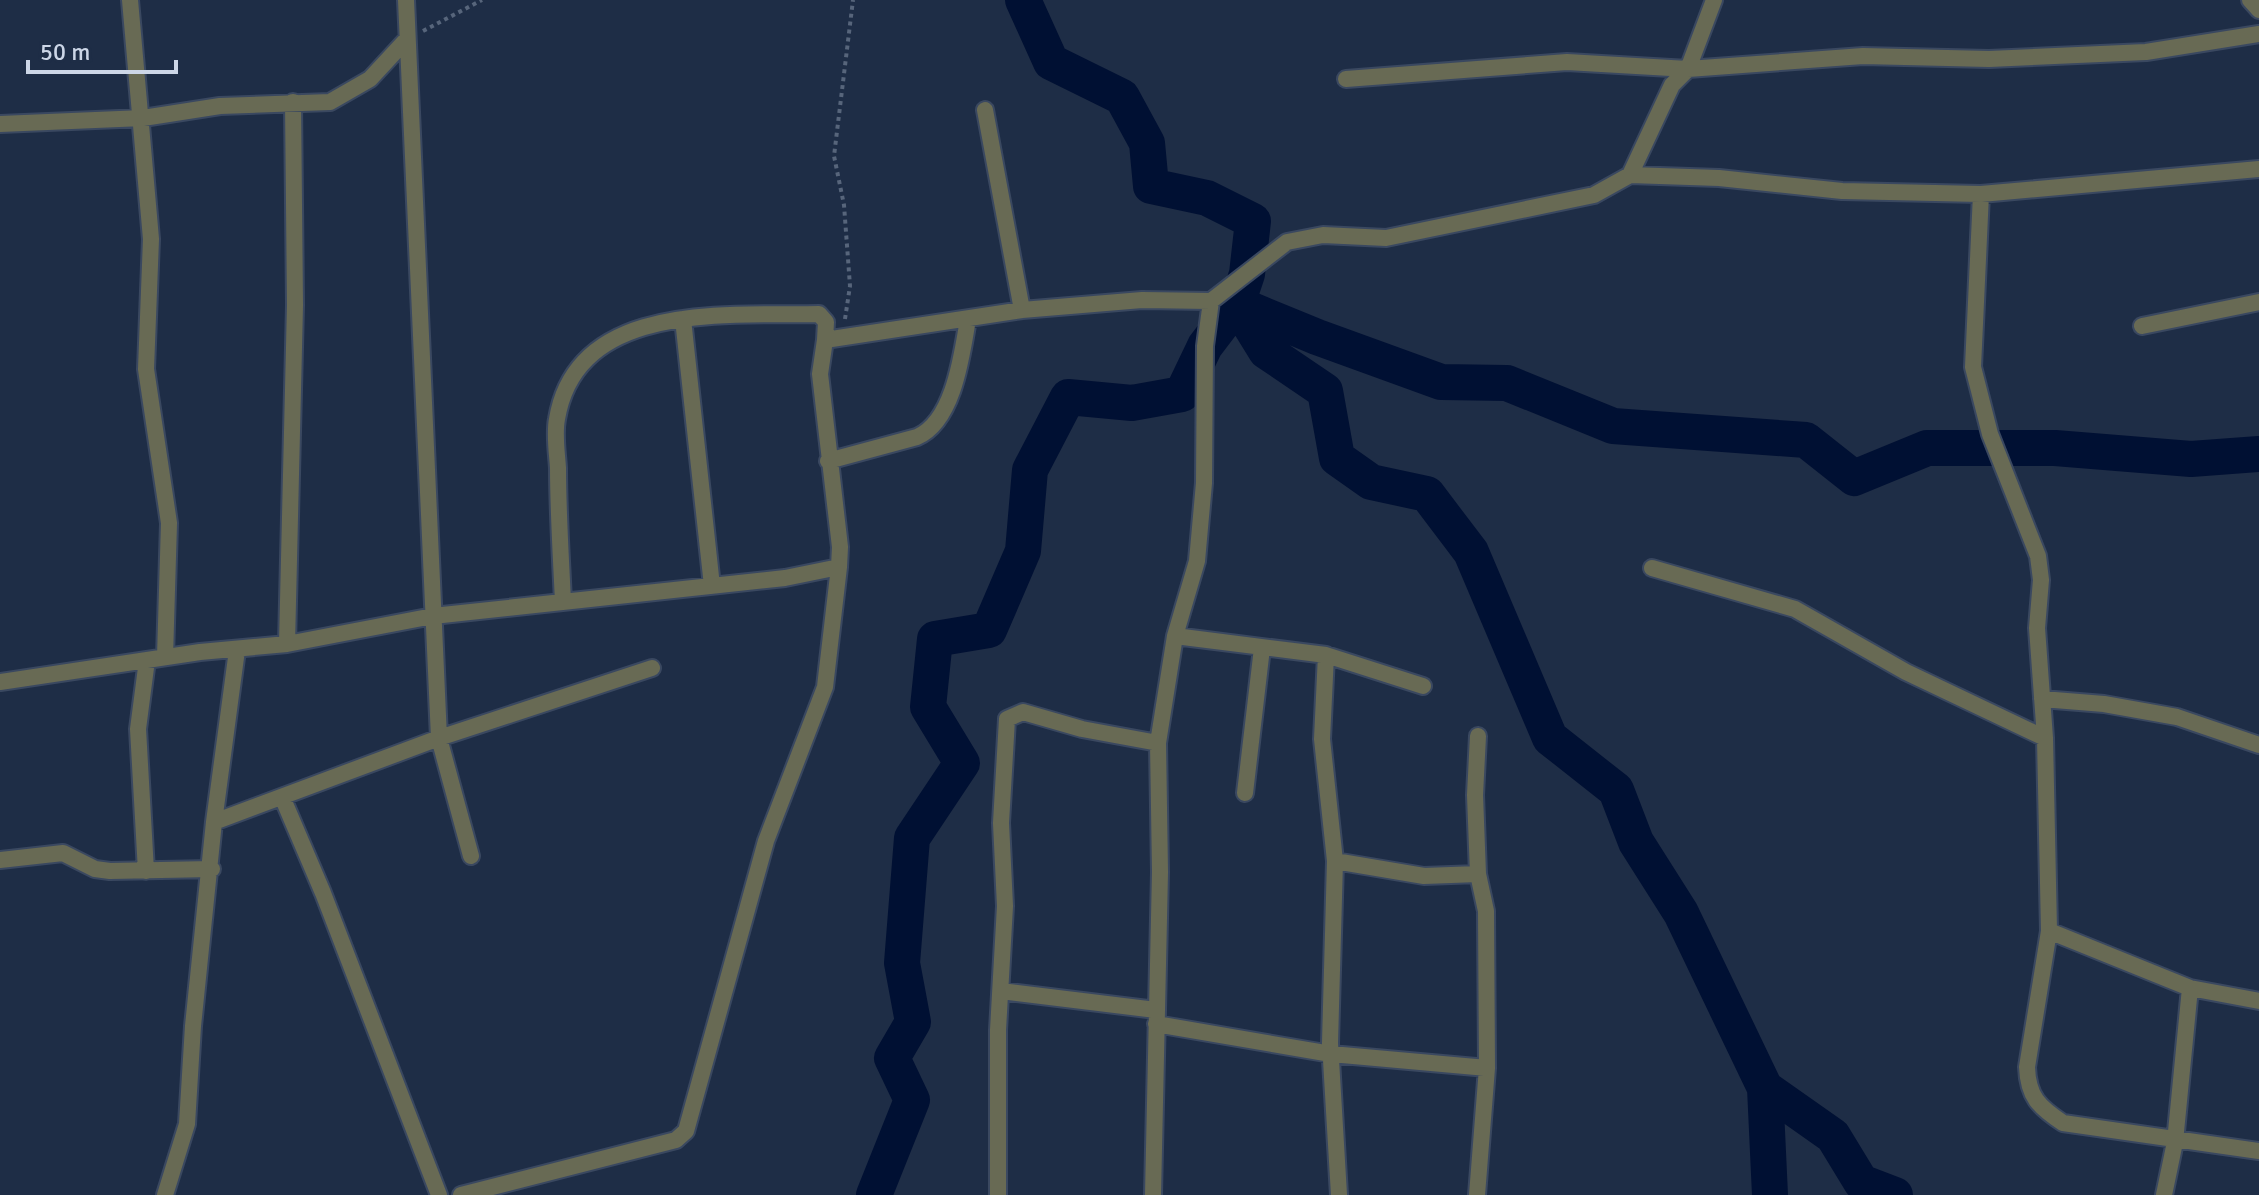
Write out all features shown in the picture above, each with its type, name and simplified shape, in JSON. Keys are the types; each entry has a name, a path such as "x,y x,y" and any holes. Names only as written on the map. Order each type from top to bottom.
{"street":[{"path":"130,0 143,118 151,239 146,369 169,523 165,657"},
{"path":"406,0 439,738 471,856"},
{"path":"1630,175 1672,85 1688,69 1714,0"},
{"path":"2250,0 2259,10"},
{"path":"1346,79 1567,62 1688,69 1863,56 1989,59 2146,52 2259,34"},
{"path":"0,124 143,118 220,106 330,102 370,79 407,39"},
{"path":"287,644 295,321 293,102"},
{"path":"985,110 1022,310"},
{"path":"825,340 1022,310 1142,300 1211,301 1287,242 1323,235 1386,238 1594,195 1630,175 1719,178 1842,191 1981,194 2259,169"},
{"path":"1981,194 1973,367 1990,434 2038,556 2049,931 2027,1067 2028,1090 2040,1108 2063,1123 2175,1142 2259,1151"},
{"path":"1153,1195 1160,872 1158,743 1175,636 1197,561 1204,483 1205,346 1211,301"},
{"path":"2142,326 2259,302"},
{"path":"461,1195 676,1140 686,1131 766,841 825,687 840,547 820,374 826,322 819,314 683,319 644,326 604,345 581,363 567,385 556,420 563,602"},
{"path":"683,319 712,586"},
{"path":"828,461 917,437 930,428 958,376 968,319"},
{"path":"0,682 165,657 287,644 433,616 814,574 839,567"},
{"path":"1652,568 1795,609 1906,672 2045,738"},
{"path":"1175,636 1326,655 1423,686"},
{"path":"1245,793 1262,648"},
{"path":"165,1195 187,1124 193,1026 212,869 214,822 237,650"},
{"path":"1326,655 1322,739 1335,861 1331,1054 1339,1195"},
{"path":"146,871 138,729 147,660"},
{"path":"214,822 283,799 439,738 652,668"},
{"path":"2042,699 2104,704 2177,717 2259,745"},
{"path":"998,1195 1005,906 1001,823 1007,719 1023,712 1082,729 1158,743"},
{"path":"1477,1195 1487,1068 1486,911 1478,874 1475,795 1478,736"},
{"path":"283,799 323,893 439,1195"},
{"path":"0,860 63,853 95,869 212,869"},
{"path":"1335,861 1424,876 1478,874"},
{"path":"2049,931 2190,988 2259,1001"},
{"path":"2164,1195 2175,1142 2190,988"},
{"path":"1001,991 1156,1017 1331,1054 1487,1068"}],"path":[{"path":"407,39 482,0"},
{"path":"842,338 850,286 844,205 834,156 853,0"}],"waterway":[{"path":"874,1195 912,1100 892,1058 913,1022 902,963 912,838 962,763 928,707 935,639 989,630 1023,551 1030,470 1068,397 1132,403 1182,394 1205,346 1237,304 1247,274 1253,221 1207,198 1151,186 1147,143 1122,97 1051,62 1023,0"},
{"path":"1237,304 1266,351 1325,391 1337,458 1371,482 1427,494 1471,552 1550,738 1616,790 1636,842 1681,913 1765,1088 1833,1136 1861,1182 1895,1195"},
{"path":"1237,304 1441,382 1507,383 1613,426 1806,440 1854,478 1927,448 2055,448 2191,459 2259,454"},
{"path":"1765,1088 1770,1195"}]}
